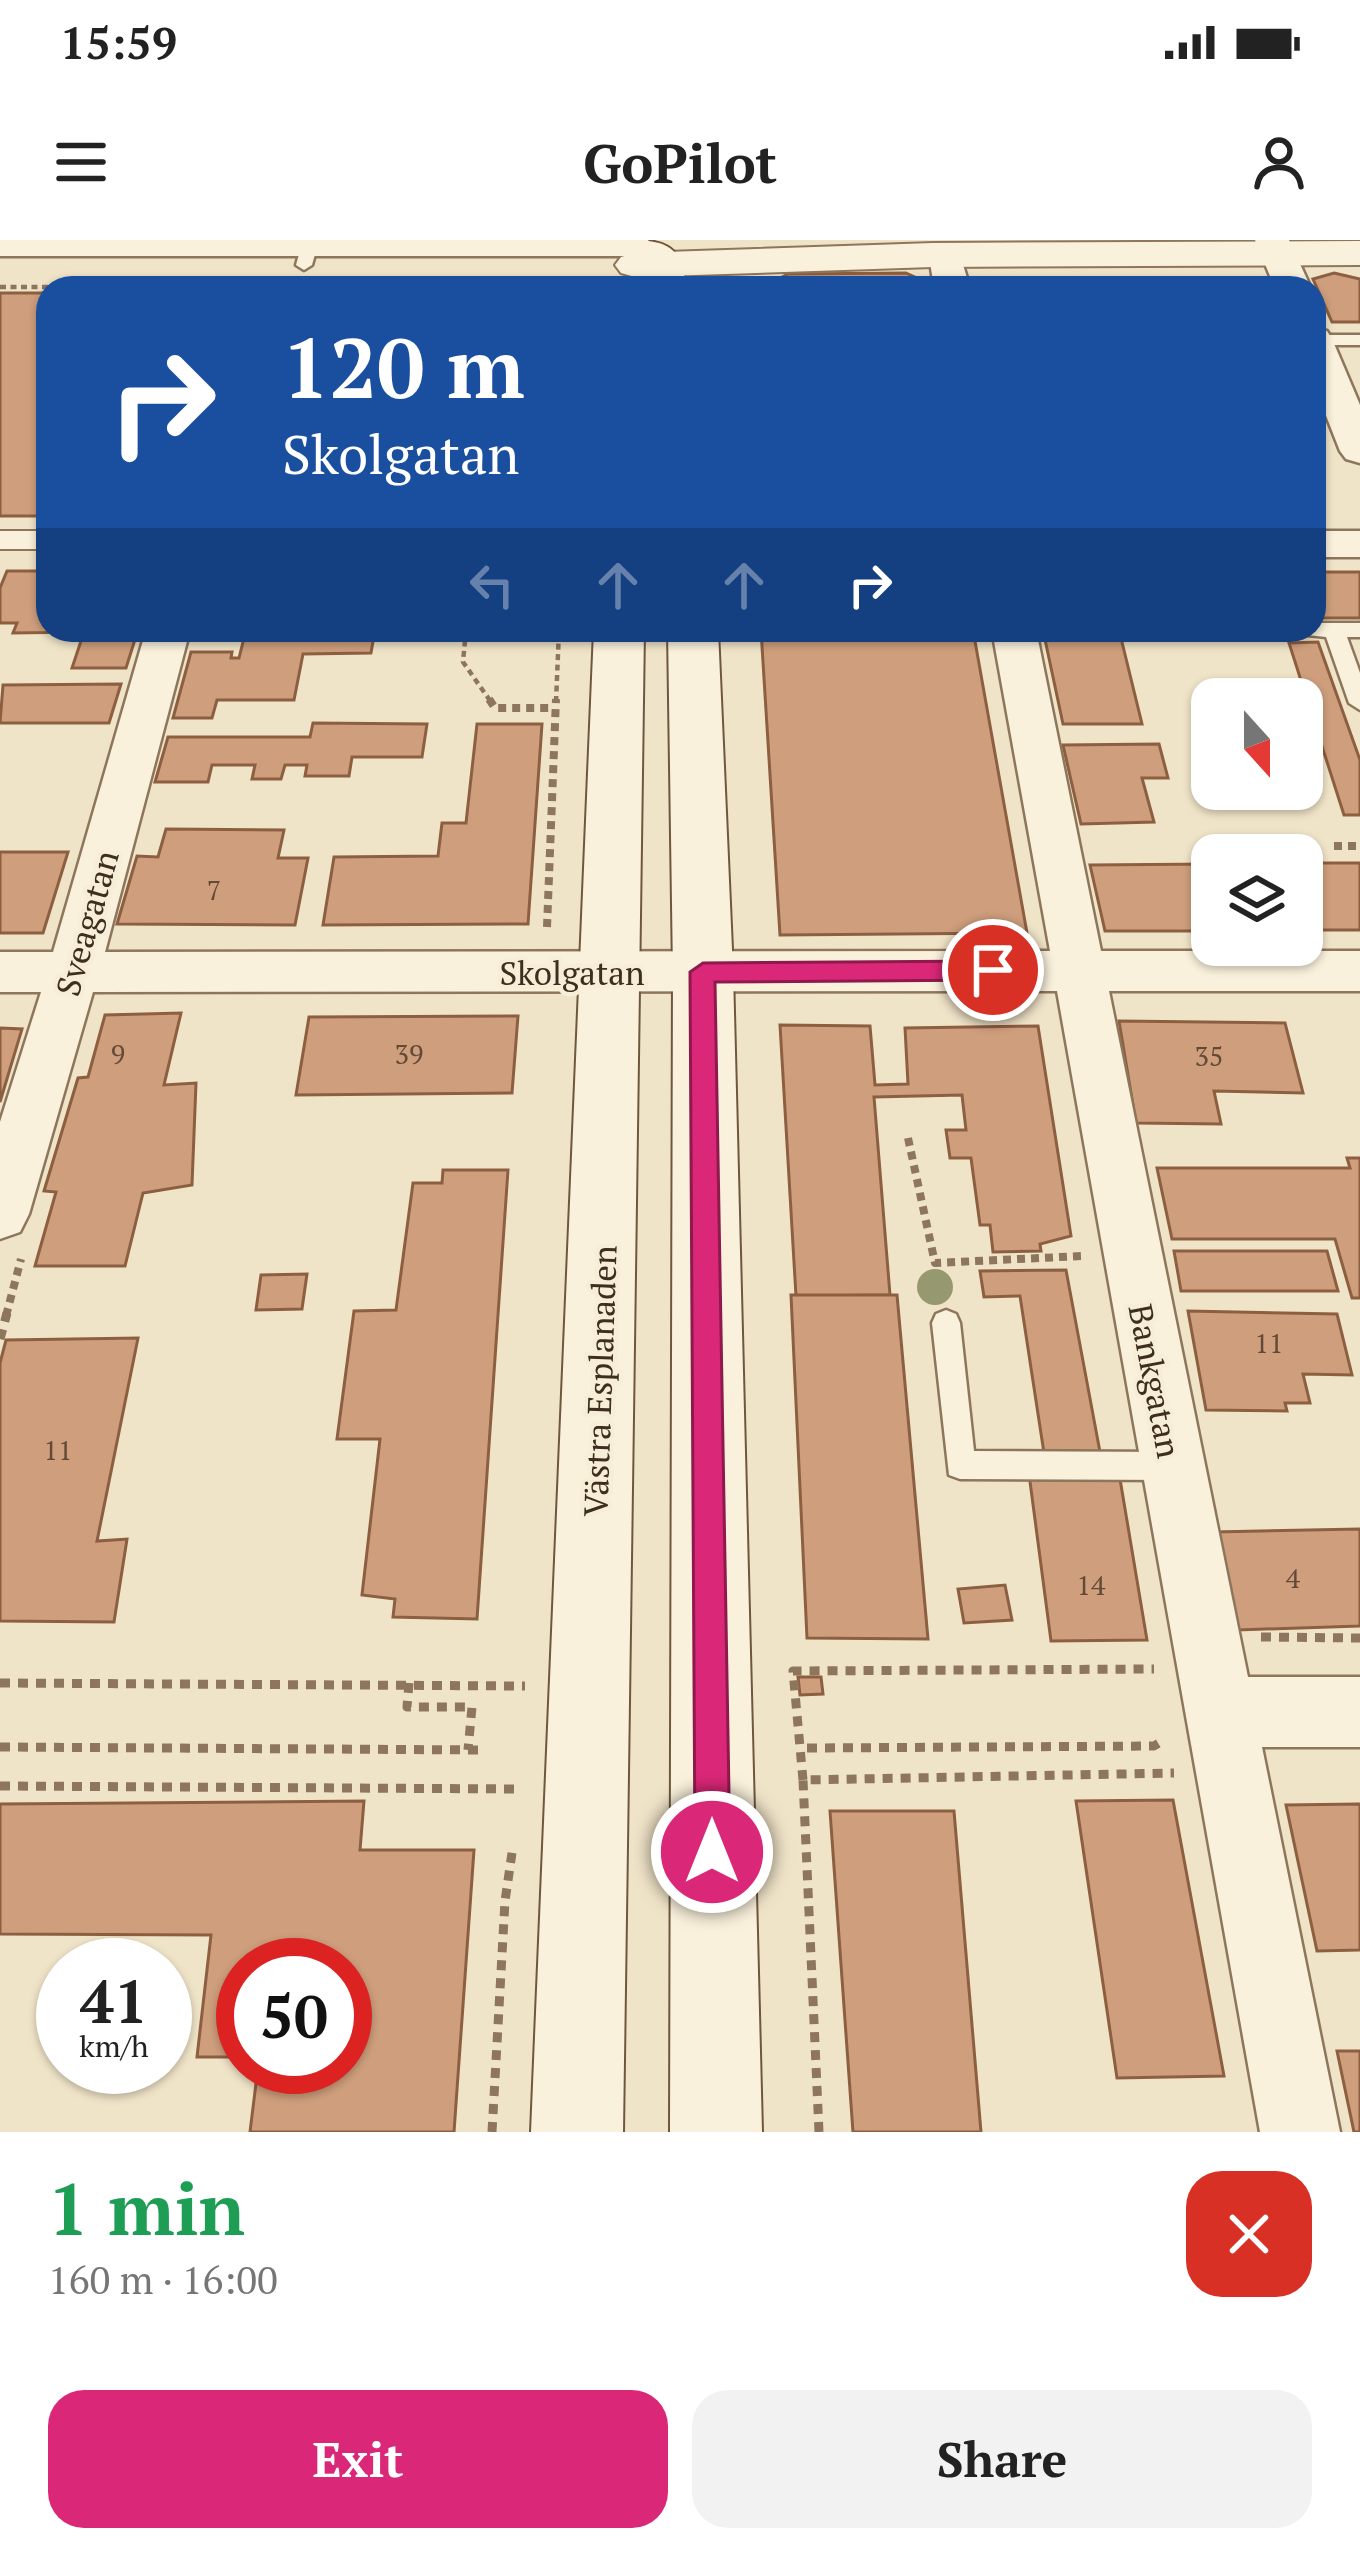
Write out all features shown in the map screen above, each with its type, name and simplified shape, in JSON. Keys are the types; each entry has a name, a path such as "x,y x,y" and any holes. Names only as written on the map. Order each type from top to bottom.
{"main road":[{"path":"768,240 944,266"},
{"path":"663,263 820,250"},
{"path":"663,263 944,266 1281,260 1360,253"},
{"name":"Västra Esplanaden","path":"577,2132 579,956 618,642"},
{"path":"693,642 703,972 716,2132"}],"street":[{"path":"0,246 177,244 663,263"},
{"path":"0,265 308,250"},
{"path":"1326,368 1360,451"},
{"path":"0,540 36,540"},
{"path":"1326,544 1360,544"},
{"name":"Sveagatan","path":"0,1214 74,972 165,642"},
{"name":"Bankgatan","path":"1016,642 1171,1466 1182,1725 1300,2132"},
{"name":"Skolgatan","path":"0,972 579,956 703,972 1360,971"},
{"path":"1182,1725 1360,1712"}],"lane":[{"path":"1326,339 1360,340"},
{"path":"1326,630 1360,629"},
{"path":"1326,634 1359,696"},
{"path":"946,1323 960,1465 1171,1466"}],"path":[{"path":"465,642 463,662 495,708 554,707"},
{"path":"559,642 554,707 579,956"},
{"path":"1334,846 1360,845"},
{"path":"908,1138 935,1264 1132,1254"},
{"path":"819,2132 803,1780 793,1671 1182,1725"},
{"path":"0,1683 539,1687"},
{"path":"409,1683 407,1708 472,1707 468,1750"},
{"path":"807,1748 1182,1725"},
{"path":"803,1780 1182,1725"},
{"path":"0,1747 483,1750"},
{"path":"518,1811 526,1768"},
{"path":"0,1786 521,1789"},
{"path":"492,2132 505,1901 515,1834"}],"building":[{"path":"906,273 913,276 784,276"},
{"path":"1334,273 1360,279 1360,322 1332,322 1324,276"},
{"path":"0,293 36,293 36,516 0,516"},
{"path":"7,571 36,571 36,633 13,633 17,623 0,623 0,588"},
{"path":"1326,572 1360,572 1360,618 1326,618"},
{"path":"81,642 134,642 126,668 72,668"},
{"path":"243,642 373,642 371,653 303,654 294,700 217,700 212,718 173,718 191,652 232,652 231,658 239,658"},
{"path":"762,642 975,642 1027,933 780,935"},
{"path":"1046,642 1122,642 1142,724 1063,724"},
{"path":"1318,642 1360,760 1360,815 1344,815 1323,749 1323,678 1300,678 1289,643"},
{"path":"121,684 109,723 0,723 3,685"},
{"path":"313,723 427,724 422,757 352,757 349,776 305,776 307,765 285,765 281,779 252,779 255,765 212,765 208,782 155,782 168,737 310,737"},
{"path":"477,724 542,724 528,924 323,925 334,857 438,856 442,823 466,823"},
{"path":"1159,744 1168,778 1142,778 1154,822 1081,824 1063,745"},
{"path":"166,829 284,830 278,858 308,858 295,925 117,924 137,856 158,857"},
{"path":"0,852 68,852 43,933 0,933"},
{"path":"1323,863 1360,863 1360,930 1323,930"},
{"path":"1191,864 1191,931 1105,931 1090,865"},
{"path":"181,1013 164,1085 196,1083 192,1185 143,1193 125,1266 35,1266 56,1192 44,1191 78,1078 88,1077 105,1015"},
{"path":"518,1016 512,1093 296,1095 309,1017"},
{"path":"1119,1021 1285,1023 1303,1093 1214,1091 1221,1124 1136,1123"},
{"path":"780,1025 870,1026 875,1085 908,1084 905,1028 1038,1026 1071,1236 1040,1244 1041,1251 993,1252 990,1225 980,1225 971,1158 950,1158 946,1130 966,1130 962,1095 874,1097 890,1295 796,1296"},
{"path":"0,1028 22,1029 0,1102"},
{"path":"1347,1158 1360,1158 1360,1298 1352,1298 1335,1239 1172,1239 1157,1168 1350,1168"},
{"path":"443,1170 508,1170 477,1619 393,1617 395,1599 362,1595 380,1439 337,1439 354,1311 396,1310 413,1183 442,1183"},
{"path":"1174,1251 1327,1251 1338,1291 1181,1291"},
{"path":"1066,1270 1100,1452 1044,1453 1020,1296 984,1297 980,1271"},
{"path":"307,1274 302,1309 256,1310 261,1275"},
{"path":"791,1295 897,1295 928,1639 807,1638"},
{"path":"1188,1311 1337,1314 1352,1375 1303,1374 1310,1403 1285,1403 1287,1411 1206,1410"},
{"path":"138,1338 97,1541 127,1539 114,1622 0,1621 0,1363 6,1340"},
{"path":"1119,1473 1147,1640 1051,1641 1029,1474"},
{"path":"1360,1529 1360,1626 1237,1630 1214,1532"},
{"path":"1005,1585 1012,1620 964,1623 958,1589"},
{"path":"798,1677 821,1677 823,1694 800,1695"},
{"path":"1173,1800 1224,2076 1117,2078 1076,1801"},
{"path":"364,1801 360,1850 474,1850 454,2132 250,2132 255,2094 372,2094 372,1938 216,1938 216,2057 197,2057 211,1935 0,1934 0,1804"},
{"path":"1360,1804 1360,1950 1317,1951 1286,1805"},
{"path":"830,1811 954,1811 981,2132 853,2132"},
{"path":"1337,2051 1360,2051 1360,2132 1354,2132"}],"route":[{"path":"712,1852 703,972 993,970"}]}
